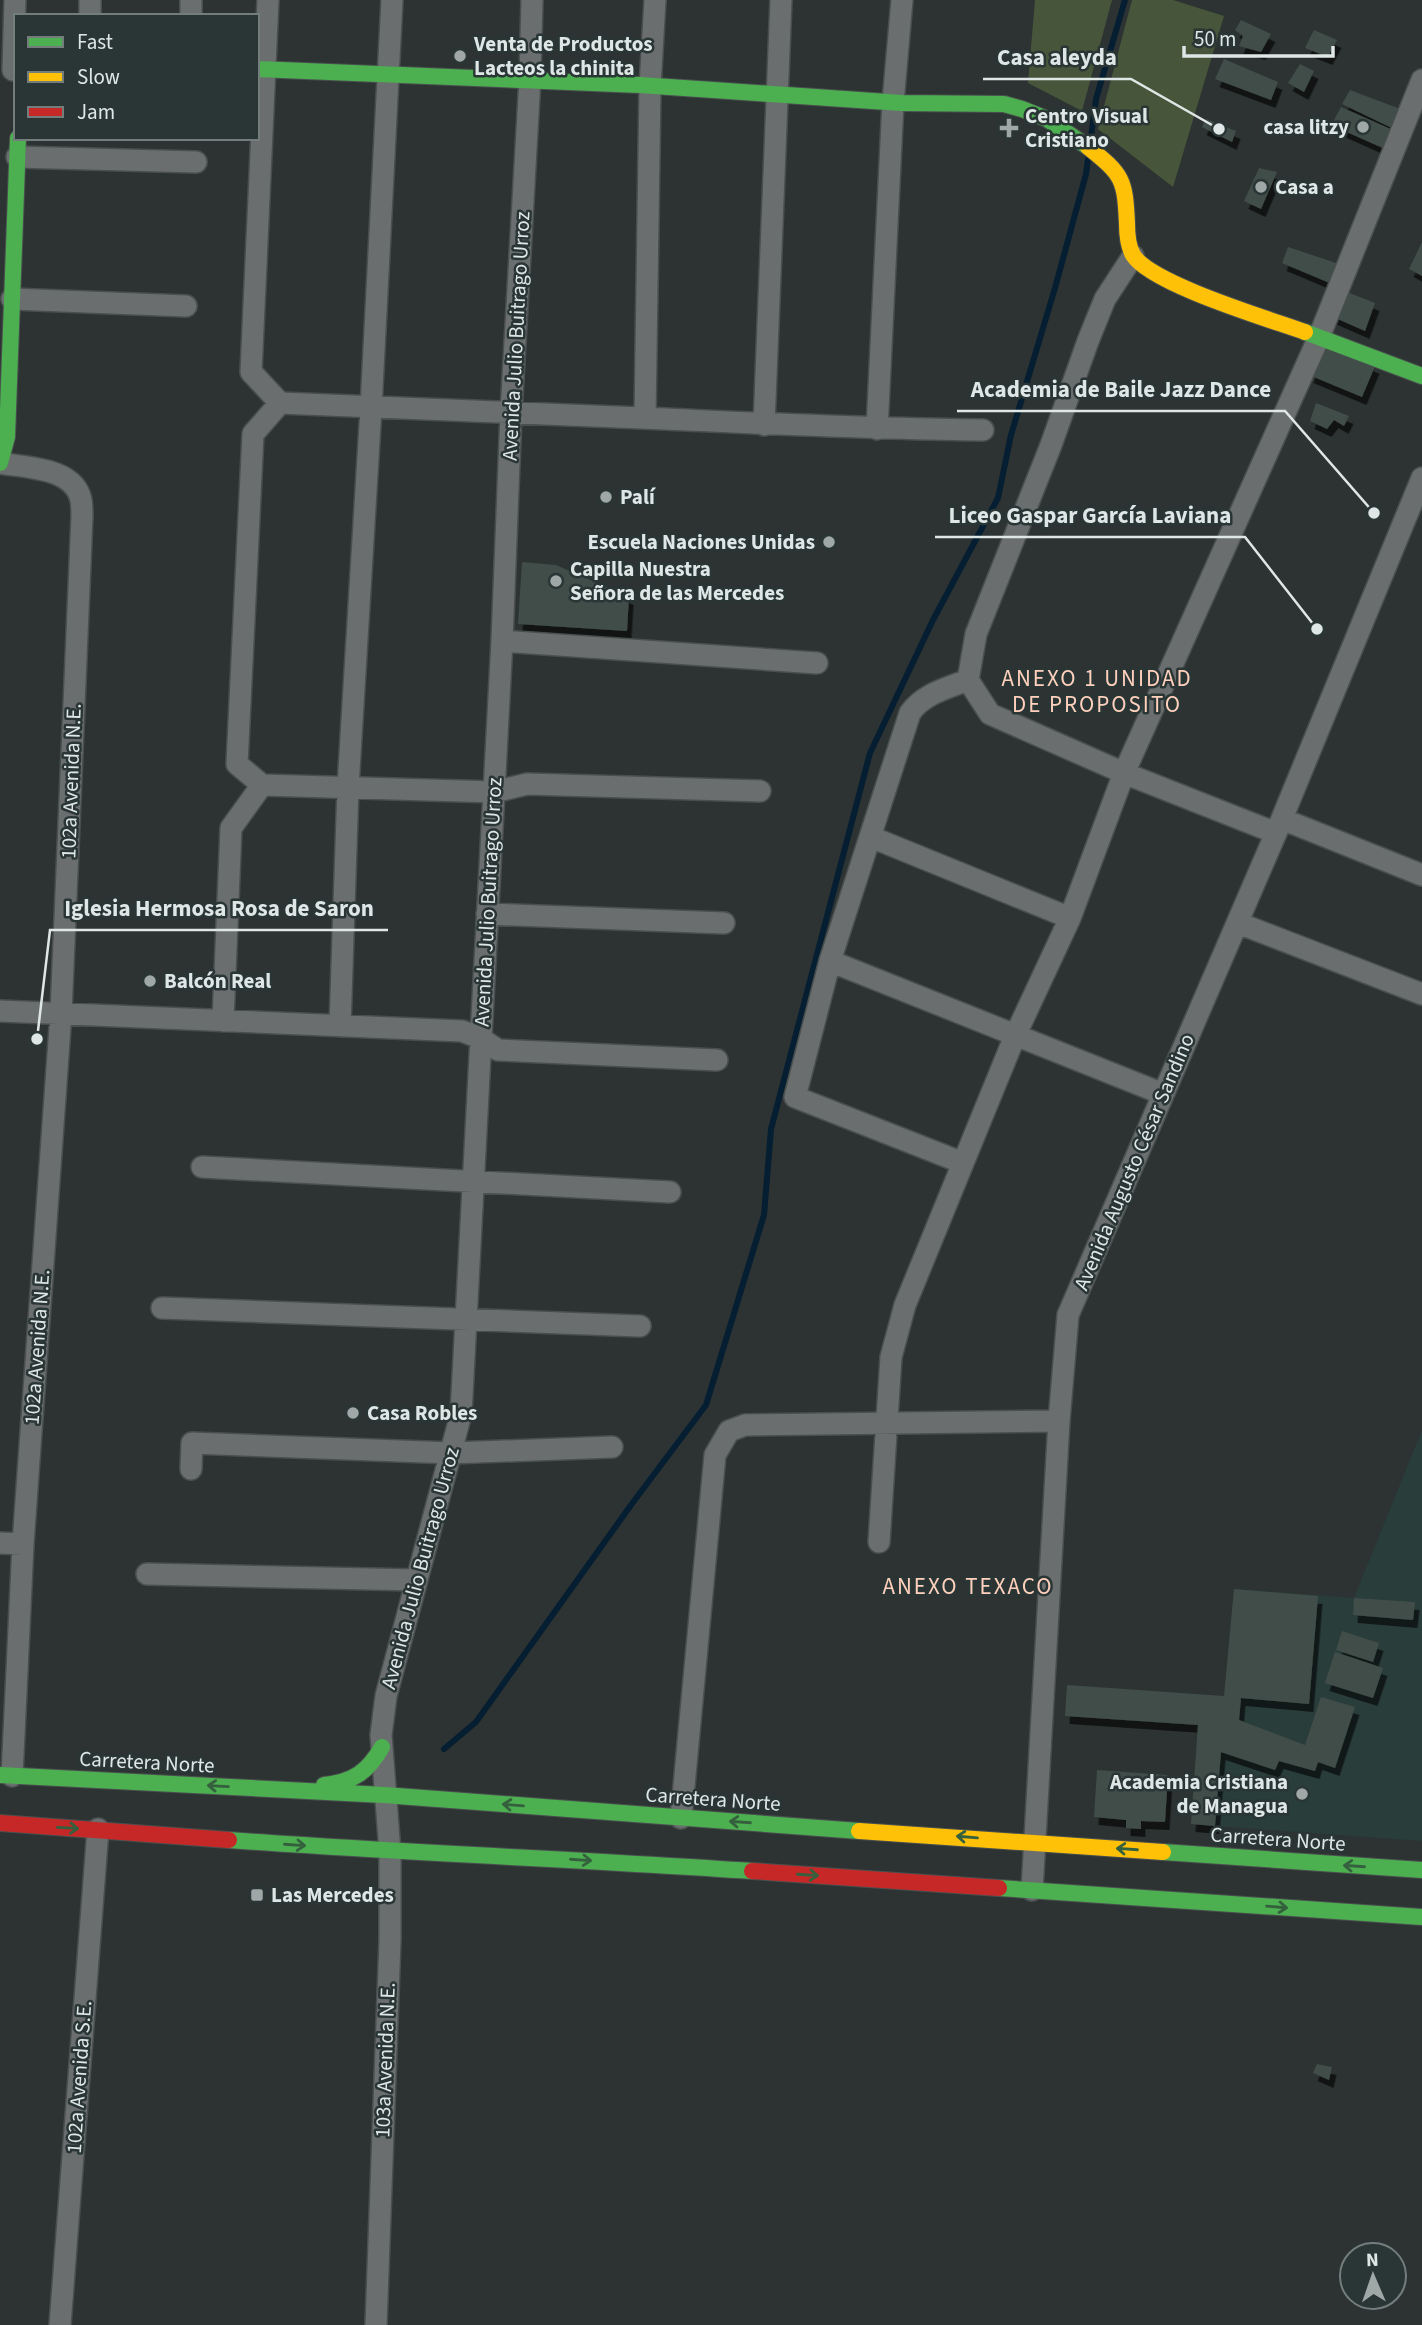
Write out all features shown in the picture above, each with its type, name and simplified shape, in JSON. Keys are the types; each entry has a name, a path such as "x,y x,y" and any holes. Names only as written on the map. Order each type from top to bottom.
{"main road":[{"path":"261,69 530,78 650,87 775,92 893,102 1007,104 1052,122 1104,161 1123,182 1132,256 1149,271 1200,294 1422,376"},
{"name":"102a Avenida N.E.","path":"0,463 7,437 18,148"},
{"path":"281,1789 351,1781 367,1771 382,1747"},
{"name":"Carretera Norte","path":"6,1775 384,1795 1422,1870"},
{"path":"0,1824 390,1852 571,1859 1422,1917"},
{"path":"1394,1868 1396,1894 1422,1904"}],"street":[{"path":"9,71 15,0"},
{"path":"259,130 261,69 268,0"},
{"path":"340,1026 348,787 392,0"},
{"name":"Avenida Julio Buitrago Urroz","path":"384,1795 382,1747 386,1696 461,1414 502,641 532,0"},
{"path":"645,418 650,87 655,0"},
{"path":"764,425 775,92 781,0"},
{"path":"877,429 893,102 902,0"},
{"path":"878,1542 891,1357 905,1306 1015,1036 1070,918 1124,773 1319,337 1422,80"},
{"path":"259,140 251,372 280,403 764,425 983,429"},
{"path":"18,148 197,162"},
{"path":"1132,256 1105,299 1088,341 1051,445 976,634 968,680 990,713 1124,773 1422,875"},
{"path":"12,299 187,306"},
{"path":"280,403 253,434 237,764 262,785 494,792 527,784 760,791"},
{"name":"102a Avenida N.E.","path":"0,463 57,473 71,481 81,498 82,516 61,1013 6,1775"},
{"name":"Avenida Augusto César Sandino","path":"1032,1890 1059,1421 1068,1315 1279,826 1422,478"},
{"path":"502,641 817,663"},
{"path":"963,1163 795,1097 830,961 910,713 917,703 934,693 968,680"},
{"path":"223,1021 231,828 262,785"},
{"path":"870,837 1070,918"},
{"path":"487,914 724,923"},
{"path":"1237,923 1422,994"},
{"path":"830,961 1163,1094"},
{"path":"0,1010 463,1031 498,1050 717,1060"},
{"path":"202,1167 670,1192"},
{"path":"162,1308 640,1326"},
{"path":"681,1818 715,1455 729,1431 744,1425 1059,1421"},
{"path":"191,1469 192,1443 452,1453 612,1447"},
{"path":"0,1543 23,1544"},
{"path":"147,1574 416,1580"},
{"name":"103a Avenida N.E.","path":"376,2325 390,1940 390,1852 384,1795"},
{"name":"102a Avenida S.E.","path":"60,2325 98,1829"}],"shaded area":[{"name":"Academia Cristiana de Managua","path":"1422,1430 1422,1841 1215,1826 1234,1589 1354,1598"}],"green space":[{"path":"1035,0 1112,0 1082,111 1028,83"},
{"path":"1132,0 1173,0 1224,16 1173,187 1098,129"}],"building":[{"path":"1241,20 1271,34 1261,52 1239,46 1243,36 1235,30"},
{"path":"1314,30 1337,40 1328,57 1305,48"},
{"path":"1224,59 1278,82 1271,100 1215,79"},
{"path":"1300,64 1314,71 1304,92 1288,83"},
{"path":"1350,90 1403,110 1394,129 1342,104"},
{"name":"casa litzy","path":"1341,107 1395,131 1385,149 1340,129 1341,125 1333,122"},
{"path":"1206,119 1236,131 1232,142 1202,127"},
{"name":"Casa a","path":"1259,168 1277,172 1261,209 1244,201"},
{"path":"1422,242 1422,276 1409,269"},
{"path":"1288,247 1342,265 1332,284 1282,263"},
{"path":"1342,290 1375,303 1365,331 1331,316"},
{"path":"1322,342 1375,366 1362,397 1309,375"},
{"path":"1316,403 1349,416 1344,426 1334,420 1327,429 1310,421"},
{"name":"Capilla Nuestra Señora de las Mercedes","path":"522,562 556,565 629,597 627,631 518,624"},
{"path":"1234,1589 1318,1596 1309,1704 1241,1698 1239,1720 1305,1745 1321,1697 1355,1707 1335,1768 1318,1762 1315,1771 1279,1761 1275,1770 1221,1752 1215,1826 1191,1824 1198,1725 1065,1716 1067,1685 1224,1696"},
{"path":"1354,1598 1415,1602 1413,1620 1353,1615"},
{"path":"1342,1631 1379,1643 1373,1662 1336,1650"},
{"path":"1335,1652 1383,1668 1373,1698 1325,1683"},
{"path":"1097,1770 1168,1775 1165,1822 1141,1821 1141,1829 1126,1828 1126,1820 1094,1817"},
{"path":"1317,2064 1332,2067 1329,2080 1313,2073"}],"waterway":[{"path":"1091,137 1096,99 1125,0"},
{"path":"444,1749 476,1722 706,1405 764,1215 771,1129 870,753 933,620 998,498 1011,435 1055,288 1088,159"}],"traffic: fast":[{"path":"259,69 640,85 902,103 1004,104 1047,119 1088,147"},
{"path":"0,463 7,437 18,140"},
{"path":"1305,332 1422,376"},
{"path":"324,1785 359,1774 382,1747"},
{"path":"0,1775 384,1795 859,1831"},
{"path":"229,1840 752,1871"},
{"path":"1163,1852 1422,1870"},
{"path":"999,1888 1422,1917"}],"traffic: slow":[{"path":"1088,147 1109,165 1120,179 1125,197 1130,248 1144,266 1212,300 1305,332"},
{"path":"859,1831 1163,1852"}],"traffic: jam":[{"path":"0,1823 229,1840"},
{"path":"752,1871 999,1888"}],"place":[{"name":"Venta de Productos Lacteos la chinita","path":"460,56"},
{"name":"casa litzy","path":"1363,127"},
{"name":"Centro Visual Cristiano","path":"1009,128"},
{"name":"Casa aleyda","path":"1219,129"},
{"name":"Casa a","path":"1261,187"},
{"name":"Palí","path":"606,497"},
{"name":"Academia de Baile Jazz Dance","path":"1374,513"},
{"name":"Escuela Naciones Unidas","path":"829,542"},
{"name":"Capilla Nuestra Señora de las Mercedes","path":"556,581"},
{"name":"Liceo Gaspar García Laviana","path":"1317,629"},
{"name":"Balcón Real","path":"150,981"},
{"name":"Iglesia Hermosa Rosa de Saron","path":"37,1039"},
{"name":"Casa Robles","path":"353,1413"},
{"name":"Academia Cristiana de Managua","path":"1302,1794"},
{"name":"Las Mercedes","path":"257,1895"}],"district":[{"name":"ANEXO 1 UNIDAD DE PROPOSITO","path":"1097,691"},
{"name":"ANEXO TEXACO","path":"968,1586"}]}
